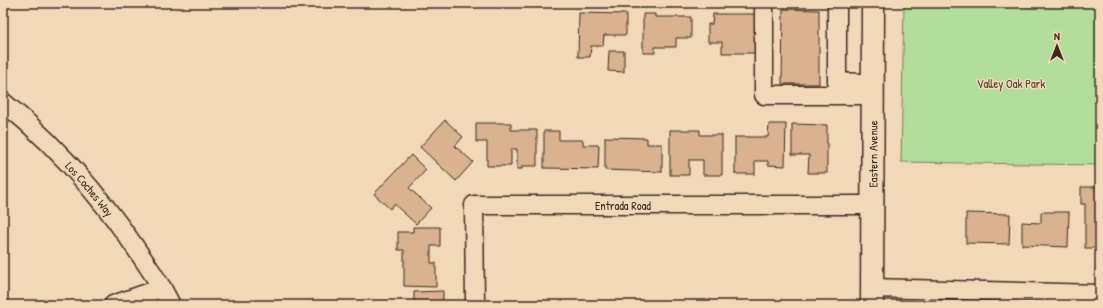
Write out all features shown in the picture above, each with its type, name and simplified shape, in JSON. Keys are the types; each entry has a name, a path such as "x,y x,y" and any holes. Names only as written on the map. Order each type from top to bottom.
{"main road":[{"name":"Eastern Avenue","path":"872,297 873,3"}],"street":[{"path":"764,3 764,94 872,89"},
{"path":"837,3 837,82 872,89"},
{"name":"Los Coches Way","path":"3,102 47,140 79,173 136,245 171,305"},
{"name":"Entrada Road","path":"475,305 474,205 872,205"},
{"path":"113,305 162,288"},
{"path":"872,297 1100,294"}],"green space":[{"name":"Valley Oak Park","path":"904,3 1100,3 1100,165 901,162"}],"building":[{"path":"783,9 819,10 819,84 782,84"},
{"path":"579,13 626,14 626,35 604,35 603,46 591,46 590,57 578,57"},
{"path":"643,14 655,14 655,17 691,17 691,38 676,38 676,47 655,47 655,53 643,53"},
{"path":"713,14 764,14 764,53 722,53 722,42 708,42 708,24 712,24"},
{"path":"609,51 624,51 624,72 608,71"},
{"path":"445,120 463,137 455,146 473,162 456,181 420,147"},
{"path":"476,123 511,123 511,130 537,130 537,166 522,166 522,169 517,169 517,149 511,149 511,166 487,166 487,142 476,142"},
{"path":"769,124 786,124 785,166 768,165 768,161 755,161 755,174 735,174 735,137 768,137"},
{"path":"792,124 827,125 827,173 808,173 809,155 792,155"},
{"path":"670,130 700,130 700,135 722,135 722,175 703,175 703,160 689,160 689,175 670,175"},
{"path":"544,131 559,131 559,140 583,140 583,145 599,145 598,169 544,168"},
{"path":"605,137 647,138 647,144 662,144 662,172 605,170"},
{"path":"411,155 426,170 409,188 431,208 416,224 394,204 390,209 374,194"},
{"path":"1081,187 1099,187 1099,248 1085,248 1085,204 1081,204"},
{"path":"1041,212 1069,212 1068,247 1022,245 1022,222 1041,223"},
{"path":"966,213 1010,214 1009,244 966,243"},
{"path":"413,227 440,227 440,246 431,246 431,263 436,263 436,287 404,286 404,250 398,250 398,232 413,232"},
{"path":"443,291 443,305 408,305 408,303 414,303 414,292"}]}
